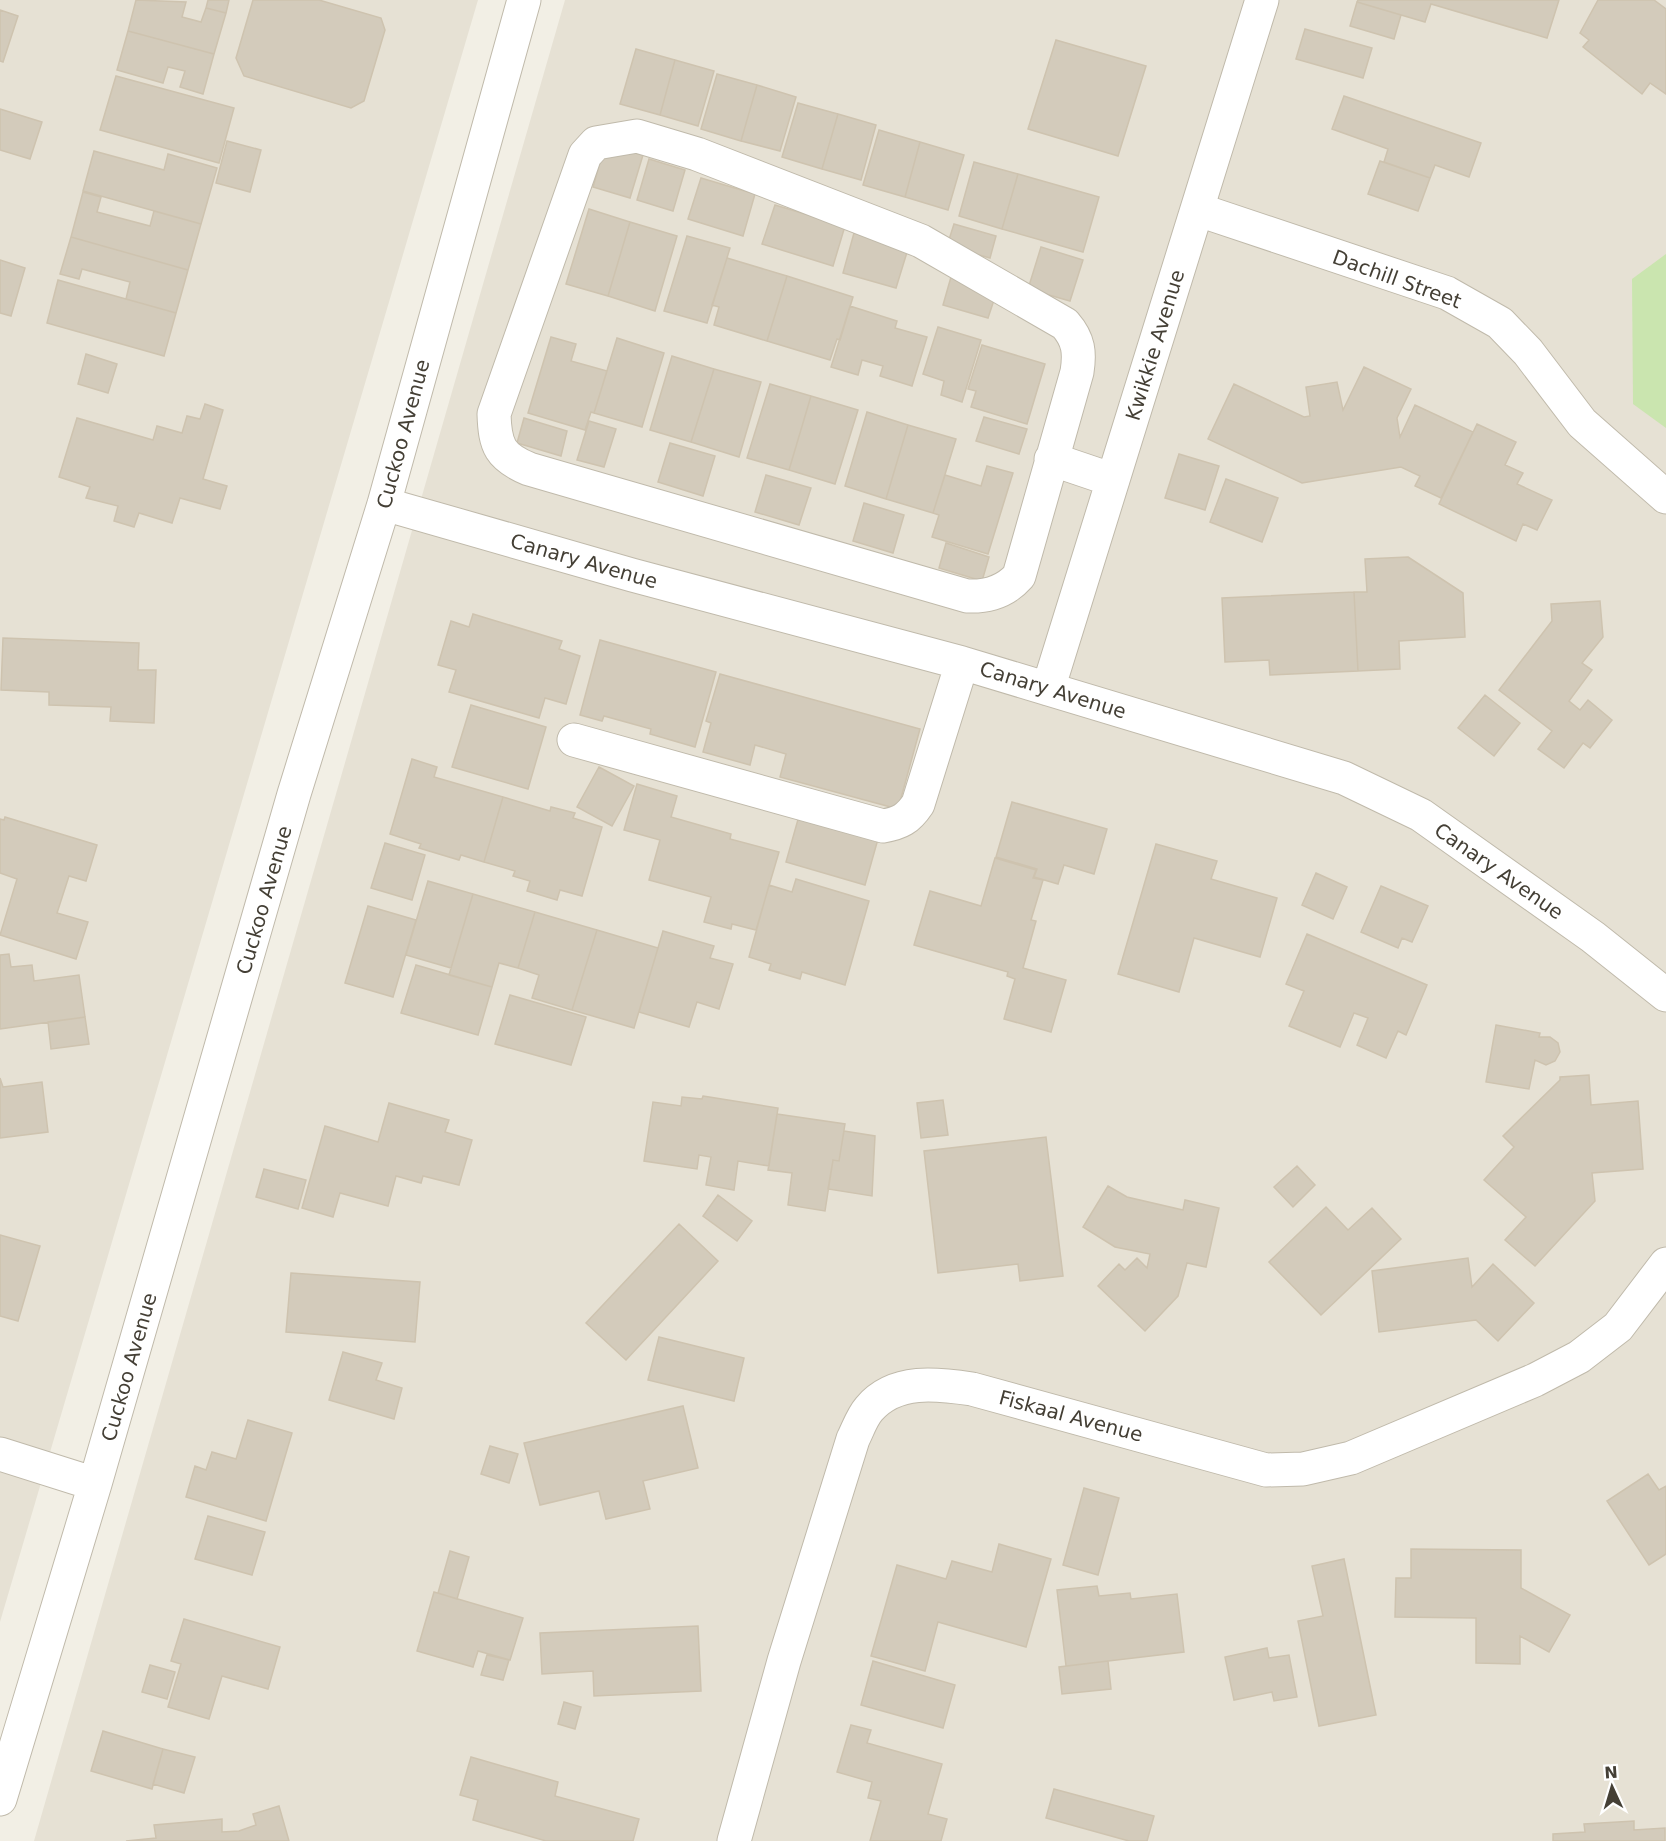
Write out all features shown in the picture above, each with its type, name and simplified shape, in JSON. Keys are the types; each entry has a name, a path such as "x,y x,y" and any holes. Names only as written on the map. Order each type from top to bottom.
{"street":[{"name":"Cuckoo Avenue","path":"0,1799 95,1484 294,794 384,504 524,0"},
{"name":"Kwikkie Avenue","path":"1048,689 1262,0"},
{"path":"637,136 697,154 921,241 1065,324 1078,344 1079,360 1051,459 1019,576 1011,585 998,592 982,597 967,596 529,469 508,460 499,446 494,414 585,155 596,142 637,136"},
{"name":"Dachill Street","path":"1198,210 1447,293 1500,323 1528,352 1582,423 1666,497"},
{"path":"1051,459 1113,480"},
{"name":"Canary Avenue","path":"384,504 643,578 962,663 1344,778 1421,815 1584,930 1666,995"},
{"path":"574,740 883,826 898,824 910,816 918,804 962,663"},
{"name":"Fiskaal Avenue","path":"734,1841 784,1661 853,1438 869,1408 896,1390 931,1383 972,1389 1266,1470 1303,1469 1361,1454 1536,1380 1579,1357 1618,1327 1666,1264"},
{"path":"0,1454 95,1484"}],"shaded area":[{"path":"0,0 478,0 0,1622"},
{"path":"565,0 1666,0 1666,1841 34,1841"}],"green space":[{"path":"1666,254 1666,428 1633,404 1632,279"}],"building":[{"path":"136,0 186,2 182,17 201,22 206,8 226,13 214,54 128,31"},
{"path":"208,0 229,0 226,13 206,8"},
{"path":"253,0 319,0 381,18 385,30 364,101 351,108 244,76 236,58"},
{"path":"1358,0 1559,0 1547,38 1431,4 1425,22 1357,2"},
{"path":"1598,0 1654,0 1666,9 1666,94 1650,83 1642,94 1583,47 1589,40 1580,33"},
{"path":"1357,2 1401,15 1394,39 1350,26"},
{"path":"0,10 18,16 3,62 0,61"},
{"path":"1305,29 1372,48 1363,78 1296,59"},
{"path":"128,31 214,54 203,94 180,87 185,71 168,67 163,83 117,70"},
{"path":"1056,40 1146,66 1118,156 1028,129"},
{"path":"636,49 675,60 660,115 620,104"},
{"path":"675,60 714,71 698,126 660,115"},
{"path":"717,74 757,85 741,141 701,129"},
{"path":"116,76 234,108 219,163 100,130"},
{"path":"757,85 796,97 780,151 741,141"},
{"path":"1344,96 1481,143 1469,177 1435,165 1430,178 1384,162 1388,149 1332,129"},
{"path":"798,103 838,114 822,169 782,157"},
{"path":"0,109 42,122 30,159 0,150"},
{"path":"838,114 876,125 861,180 822,169"},
{"path":"879,130 920,142 905,197 863,185"},
{"path":"227,141 261,150 250,192 216,183"},
{"path":"920,142 964,155 948,210 905,197"},
{"path":"605,145 643,155 630,198 593,187"},
{"path":"94,151 164,170 168,154 217,168 201,224 83,191"},
{"path":"649,159 685,170 673,211 637,200"},
{"path":"1380,161 1430,178 1418,211 1368,194"},
{"path":"974,162 1018,174 1002,229 959,216"},
{"path":"1018,174 1099,197 1083,252 1002,229"},
{"path":"701,178 755,194 743,236 688,219"},
{"path":"83,192 101,197 97,212 150,226 154,211 201,224 188,270 71,237"},
{"path":"775,205 845,226 833,266 762,244"},
{"path":"589,209 630,222 608,296 566,284"},
{"path":"630,222 677,236 655,311 608,296"},
{"path":"954,224 996,236 990,258 947,246"},
{"path":"854,233 908,249 896,288 843,273"},
{"path":"687,236 730,248 707,323 664,311"},
{"path":"71,237 188,270 176,313 126,299 130,282 82,269 79,279 60,274"},
{"path":"1041,247 1083,260 1070,301 1028,289"},
{"path":"727,258 787,276 767,341 714,325 719,307 712,305"},
{"path":"0,260 25,268 11,316 0,313"},
{"path":"787,276 853,297 840,340 837,339 830,360 767,341"},
{"path":"951,277 997,291 988,318 943,305"},
{"path":"58,280 176,313 164,356 47,323"},
{"path":"850,306 897,321 895,328 927,337 912,386 880,376 883,366 862,360 858,375 831,367"},
{"path":"938,327 981,340 962,402 941,395 944,381 923,374"},
{"path":"551,337 576,344 571,361 607,371 594,413 591,412 585,430 528,413"},
{"path":"617,338 664,353 642,427 594,413"},
{"path":"982,345 1045,364 1027,424 971,407 976,391 968,389"},
{"path":"86,354 117,364 108,393 78,384"},
{"path":"672,356 714,369 691,442 650,430"},
{"path":"1364,367 1411,389 1397,418 1400,437 1415,405 1473,432 1441,498 1415,486 1420,476 1401,467 1302,483 1208,439 1234,384 1304,417 1310,416 1306,387 1337,382 1343,410"},
{"path":"714,369 761,382 739,457 691,442"},
{"path":"770,384 811,396 789,470 747,458"},
{"path":"811,396 858,410 835,484 789,470"},
{"path":"205,404 223,410 203,479 227,486 220,509 180,498 172,523 139,513 134,527 114,521 118,506 86,498 90,487 59,477 77,418 153,440 157,426 182,433 187,416 200,419"},
{"path":"867,412 908,425 886,499 845,486"},
{"path":"984,417 1027,429 1019,454 976,441"},
{"path":"524,418 567,431 561,456 517,443"},
{"path":"589,421 616,429 604,467 577,460"},
{"path":"1477,424 1516,442 1505,465 1523,473 1517,484 1552,500 1537,530 1523,524 1516,541 1439,504"},
{"path":"908,425 956,439 933,513 886,499"},
{"path":"670,443 715,456 703,496 658,482"},
{"path":"1179,454 1219,466 1205,510 1165,498"},
{"path":"987,466 1013,473 988,554 932,537 939,515 933,513 945,475 981,486"},
{"path":"766,475 811,488 799,525 755,512"},
{"path":"1226,479 1278,498 1262,542 1210,522"},
{"path":"864,503 904,515 893,553 853,541"},
{"path":"946,543 989,557 982,581 939,568"},
{"path":"1408,557 1463,593 1465,637 1399,641 1400,669 1358,671 1354,592 1367,592 1365,559"},
{"path":"1354,592 1358,671 1270,675 1269,660 1225,662 1222,598"},
{"path":"1600,601 1603,637 1582,663 1592,670 1569,701 1580,710 1588,700 1612,720 1590,748 1583,743 1564,768 1538,749 1552,731 1499,690 1552,621 1551,604"},
{"path":"473,614 562,641 559,649 580,656 566,704 545,698 539,718 449,692 456,670 438,665 451,621 469,627"},
{"path":"3,638 139,643 138,670 156,670 154,723 110,721 111,707 49,705 49,692 1,690"},
{"path":"600,640 716,672 695,747 650,734 651,729 604,716 602,721 580,715"},
{"path":"720,674 920,729 898,809 780,777 786,754 755,745 750,765 703,752 711,723 706,721"},
{"path":"1485,695 1520,723 1494,756 1458,728"},
{"path":"471,705 546,727 528,789 452,767"},
{"path":"412,759 437,767 434,777 503,797 484,862 461,855 459,860 419,848 421,844 390,834"},
{"path":"599,767 634,786 612,826 577,807"},
{"path":"637,784 677,796 671,817 731,834 730,839 779,852 756,930 732,924 731,929 704,922 711,897 649,880 660,840 624,830"},
{"path":"503,797 550,811 551,807 575,813 573,818 602,827 582,896 560,890 557,900 527,891 530,881 513,876 515,871 484,862"},
{"path":"1012,802 1107,829 1094,874 1064,865 1058,884 1034,877 1037,869 996,857"},
{"path":"799,816 878,839 865,885 786,862"},
{"path":"5,817 97,845 86,881 69,876 57,913 88,922 76,959 0,935 17,879 0,873 0,819 4,820"},
{"path":"385,843 425,855 412,900 371,888"},
{"path":"1156,844 1217,861 1211,879 1277,898 1260,957 1194,938 1179,992 1118,974"},
{"path":"995,858 1036,870 1033,878 1043,880 1031,920 1036,921 1023,968 1066,980 1051,1032 1004,1019 1015,979 1007,976 1008,972 914,945 930,891 981,906"},
{"path":"1316,873 1347,887 1333,919 1302,905"},
{"path":"796,879 869,901 845,985 802,972 800,979 769,970 771,964 749,957 769,885 792,892"},
{"path":"428,881 473,894 451,968 406,955"},
{"path":"1381,886 1428,906 1412,942 1402,938 1398,948 1361,932"},
{"path":"473,894 535,912 518,968 499,963 492,987 449,975"},
{"path":"368,906 416,920 393,997 345,983"},
{"path":"535,912 597,930 572,1010 532,998 539,975 518,968"},
{"path":"597,930 658,948 634,1028 572,1010"},
{"path":"663,931 714,946 710,958 733,964 719,1009 697,1002 689,1027 639,1012"},
{"path":"1307,934 1427,985 1406,1035 1398,1031 1386,1058 1357,1045 1368,1018 1354,1013 1340,1047 1289,1026 1304,991 1286,984"},
{"path":"9,954 11,967 32,965 34,981 79,975 85,1017 0,1029 0,955"},
{"path":"416,965 492,987 478,1035 401,1013"},
{"path":"510,995 586,1017 571,1065 495,1044"},
{"path":"85,1017 89,1044 51,1049 48,1022"},
{"path":"1496,1025 1540,1033 1539,1037 1550,1037 1558,1043 1560,1052 1555,1061 1546,1065 1535,1060 1529,1089 1486,1082"},
{"path":"1589,1075 1591,1105 1638,1101 1643,1169 1592,1173 1595,1201 1535,1266 1505,1240 1526,1217 1484,1180 1514,1147 1503,1136 1560,1080 1560,1077"},
{"path":"0,1078 3,1087 42,1082 48,1132 0,1138"},
{"path":"703,1096 778,1108 769,1166 738,1161 734,1190 706,1185 711,1157 699,1155 697,1169 644,1161 653,1102 681,1106 682,1097 702,1099"},
{"path":"943,1100 948,1135 921,1138 917,1103"},
{"path":"389,1103 449,1120 445,1132 472,1140 459,1185 423,1176 421,1183 396,1176 388,1206 340,1193 333,1217 302,1208 325,1126 378,1142"},
{"path":"777,1114 845,1124 839,1161 833,1160 825,1211 788,1205 792,1173 768,1170"},
{"path":"844,1131 875,1136 872,1196 828,1189 833,1160 839,1161"},
{"path":"1046,1137 1063,1276 1020,1281 1018,1264 938,1273 924,1151"},
{"path":"1297,1166 1315,1185 1293,1207 1274,1187"},
{"path":"264,1169 306,1180 298,1209 256,1197"},
{"path":"1108,1186 1127,1197 1183,1210 1185,1200 1219,1208 1206,1267 1187,1263 1178,1296 1145,1331 1098,1286 1119,1264 1125,1270 1137,1258 1147,1268 1150,1254 1115,1247 1083,1227"},
{"path":"718,1195 752,1221 737,1241 703,1216"},
{"path":"1326,1207 1348,1230 1372,1208 1401,1239 1321,1315 1269,1262"},
{"path":"679,1224 718,1261 626,1360 586,1323"},
{"path":"0,1235 40,1246 18,1321 0,1316"},
{"path":"1468,1258 1472,1287 1493,1264 1534,1303 1498,1341 1476,1320 1379,1332 1372,1271"},
{"path":"291,1273 420,1282 415,1342 286,1332"},
{"path":"659,1337 744,1358 734,1401 648,1380"},
{"path":"343,1352 382,1363 376,1380 402,1388 394,1419 329,1400"},
{"path":"683,1406 698,1468 643,1481 650,1509 606,1519 599,1491 540,1505 524,1443"},
{"path":"248,1420 292,1433 266,1521 186,1497 195,1466 206,1470 212,1452 236,1459"},
{"path":"490,1446 518,1454 509,1483 481,1474"},
{"path":"1648,1474 1659,1490 1666,1486 1666,1554 1649,1565 1607,1501"},
{"path":"1084,1488 1119,1498 1098,1575 1063,1565"},
{"path":"208,1516 265,1532 252,1575 195,1559"},
{"path":"999,1544 1051,1559 1026,1647 938,1622 925,1671 871,1656 897,1565 946,1579 952,1561 992,1572"},
{"path":"1411,1549 1521,1550 1521,1588 1570,1615 1549,1652 1520,1636 1520,1664 1476,1663 1476,1618 1395,1617 1396,1578 1411,1578"},
{"path":"450,1551 469,1557 457,1599 438,1593"},
{"path":"1344,1559 1376,1715 1319,1726 1298,1621 1323,1616 1312,1566"},
{"path":"1097,1586 1099,1596 1130,1593 1131,1599 1177,1594 1184,1652 1066,1666 1057,1590"},
{"path":"434,1592 523,1618 510,1660 478,1651 473,1667 417,1651"},
{"path":"184,1619 280,1647 268,1689 222,1676 209,1719 168,1707 181,1664 171,1661"},
{"path":"698,1626 701,1691 594,1696 593,1671 542,1674 540,1633"},
{"path":"1267,1648 1269,1658 1289,1655 1297,1697 1274,1701 1272,1692 1234,1700 1225,1657"},
{"path":"487,1655 509,1660 503,1680 481,1675"},
{"path":"873,1661 955,1685 943,1728 861,1705"},
{"path":"1108,1661 1111,1689 1062,1694 1059,1667"},
{"path":"150,1665 175,1672 167,1699 142,1692"},
{"path":"564,1702 581,1707 575,1729 558,1724"},
{"path":"851,1725 871,1730 867,1743 942,1764 928,1814 947,1819 941,1841 870,1841 881,1801 868,1798 872,1782 837,1772"},
{"path":"103,1731 163,1749 152,1789 91,1771"},
{"path":"163,1749 195,1757 184,1793 153,1784"},
{"path":"471,1757 558,1782 555,1796 639,1819 633,1841 546,1841 473,1820 478,1800 460,1795"},
{"path":"1054,1789 1154,1816 1147,1841 1129,1841 1046,1818"},
{"path":"279,1806 289,1841 126,1841 156,1838 154,1825 222,1819 222,1832 239,1831 256,1825 253,1814"},
{"path":"1634,1821 1634,1830 1665,1828 1665,1841 1553,1841 1553,1834 1585,1832 1584,1824"}]}
